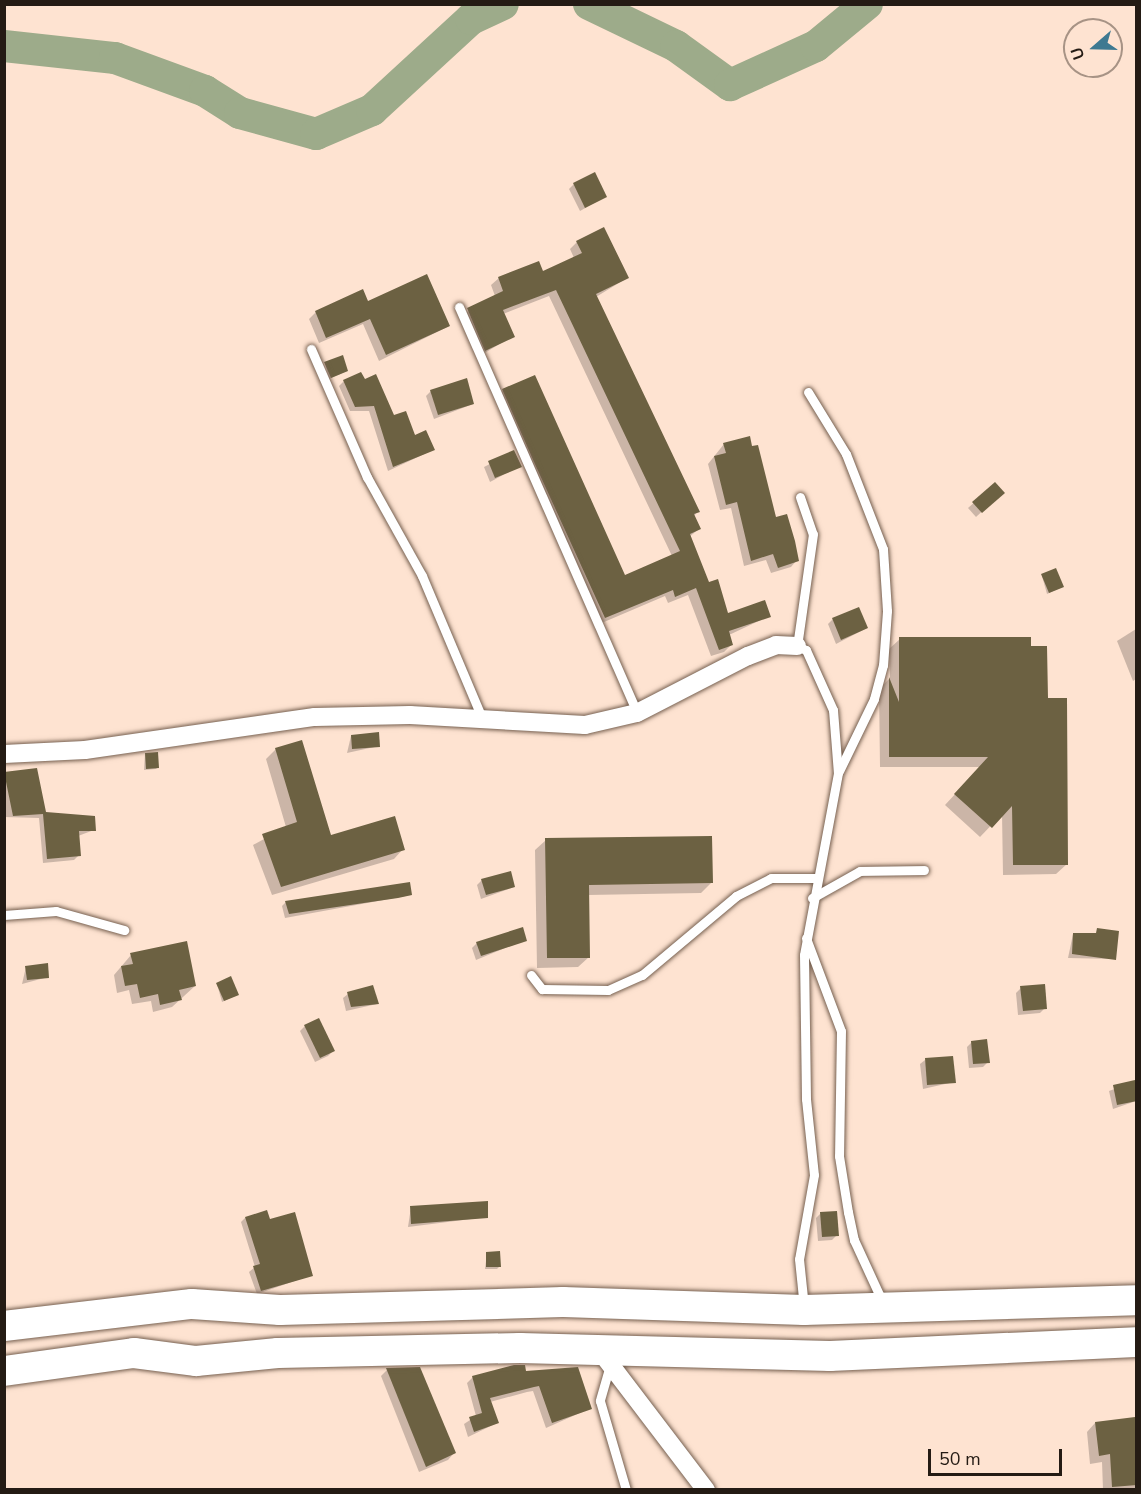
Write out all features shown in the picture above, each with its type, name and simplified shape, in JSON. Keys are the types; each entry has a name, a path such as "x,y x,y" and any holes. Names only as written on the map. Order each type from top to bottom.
{"highway":[{"path":"4,1326 192,1304 279,1310 501,1303 804,1310 1137,1300"},
{"path":"500,1348 501,1303"},
{"path":"4,1371 134,1353 196,1361 278,1353 500,1348 605,1358 830,1356 1137,1342"}],"street":[{"path":"4,754 85,750 315,717 482,718 585,725 637,713 748,656 776,645 797,646"},
{"path":"605,1358 706,1490"}],"lane":[{"path":"459,307 637,713"},
{"path":"311,350 367,477 422,576 482,718"},
{"path":"804,1310 799,1259 814,1175 802,1007 806,938 815,878 838,773 874,699 883,665 887,611 883,549 846,454 808,392"},
{"path":"800,497 813,534 797,646 806,650 830,701 838,773"},
{"path":"812,898 860,871 924,870"},
{"path":"531,975 542,989 608,990 642,975 736,896 771,878 815,878"},
{"path":"4,915 56,911 124,930"},
{"path":"806,938 841,1031 839,1156 850,1222 886,1308"},
{"path":"605,1358 600,1401 626,1490"}],"building":[{"path":"595,172 607,197 585,208 573,183"},
{"path":"604,227 629,278 596,294 700,512 694,514 701,529 690,534 709,582 718,579 728,613 765,600 771,617 729,631 733,645 719,650 696,588 675,597 673,590 605,618 534,462 502,389 535,375 625,575 680,551 556,290 503,310 515,337 485,351 467,308 503,291 498,277 539,261 543,271 582,253 576,241"},
{"path":"427,274 450,326 386,355 370,319 326,338 315,311 363,289 368,301"},
{"path":"343,355 348,371 331,378 324,362"},
{"path":"361,372 365,379 376,374 394,415 406,411 415,435 426,430 435,450 393,467 374,406 355,407 343,380"},
{"path":"467,378 474,404 438,415 430,390"},
{"path":"750,436 752,446 758,445 776,517 787,514 795,541 799,561 778,568 773,554 751,561 737,502 726,505 714,456 726,453 723,443"},
{"path":"514,450 522,467 495,478 488,461"},
{"path":"995,482 1005,493 982,513 972,502"},
{"path":"1056,568 1064,587 1049,593 1041,574"},
{"path":"859,607 868,628 841,640 832,618"},
{"path":"899,637 1031,637 1031,646 1047,646 1048,698 1067,698 1068,865 1013,865 1012,806 992,828 954,794 988,757 889,757 889,677 899,702"},
{"path":"379,732 380,747 352,749 351,735"},
{"path":"302,740 331,835 395,816 405,850 281,887 262,834 297,822 275,748"},
{"path":"158,752 159,768 146,769 145,753"},
{"path":"37,768 46,812 95,816 96,831 79,831 81,856 47,859 43,814 13,816 4,772"},
{"path":"712,836 713,883 589,885 590,958 547,958 545,838"},
{"path":"511,871 515,887 486,895 481,879"},
{"path":"410,882 412,895 398,898 289,914 285,901"},
{"path":"523,927 527,941 481,956 476,942"},
{"path":"1097,928 1119,931 1116,960 1072,954 1073,933 1096,933"},
{"path":"187,941 196,986 179,990 182,1000 160,1005 158,994 140,998 137,984 125,986 121,966 133,964 130,953"},
{"path":"48,963 49,978 27,980 25,966"},
{"path":"231,976 239,995 224,1001 216,983"},
{"path":"1045,984 1047,1009 1023,1011 1020,986"},
{"path":"373,985 379,1004 351,1007 347,992"},
{"path":"319,1018 335,1051 320,1058 304,1025"},
{"path":"987,1039 990,1063 973,1064 971,1041"},
{"path":"953,1056 956,1083 927,1085 925,1058"},
{"path":"1135,1080 1137,1101 1117,1105 1113,1085"},
{"path":"488,1201 488,1218 411,1224 410,1206"},
{"path":"267,1210 270,1219 295,1212 313,1276 261,1291 253,1266 260,1264 245,1217"},
{"path":"837,1211 839,1236 822,1237 820,1212"},
{"path":"500,1251 501,1267 486,1267 486,1252"},
{"path":"514,1365 525,1365 526,1371 578,1367 592,1409 552,1423 539,1386 490,1398 499,1423 474,1432 469,1417 482,1413 472,1376"},
{"path":"420,1367 456,1453 426,1467 386,1368"},
{"path":"1135,1417 1137,1485 1112,1487 1110,1454 1099,1456 1095,1422"}],"waterway":[{"path":"4,46 115,58 205,91 240,113 316,134 372,110 471,19 503,4"},
{"path":"589,4 676,46 730,85 816,46 867,4"}]}
